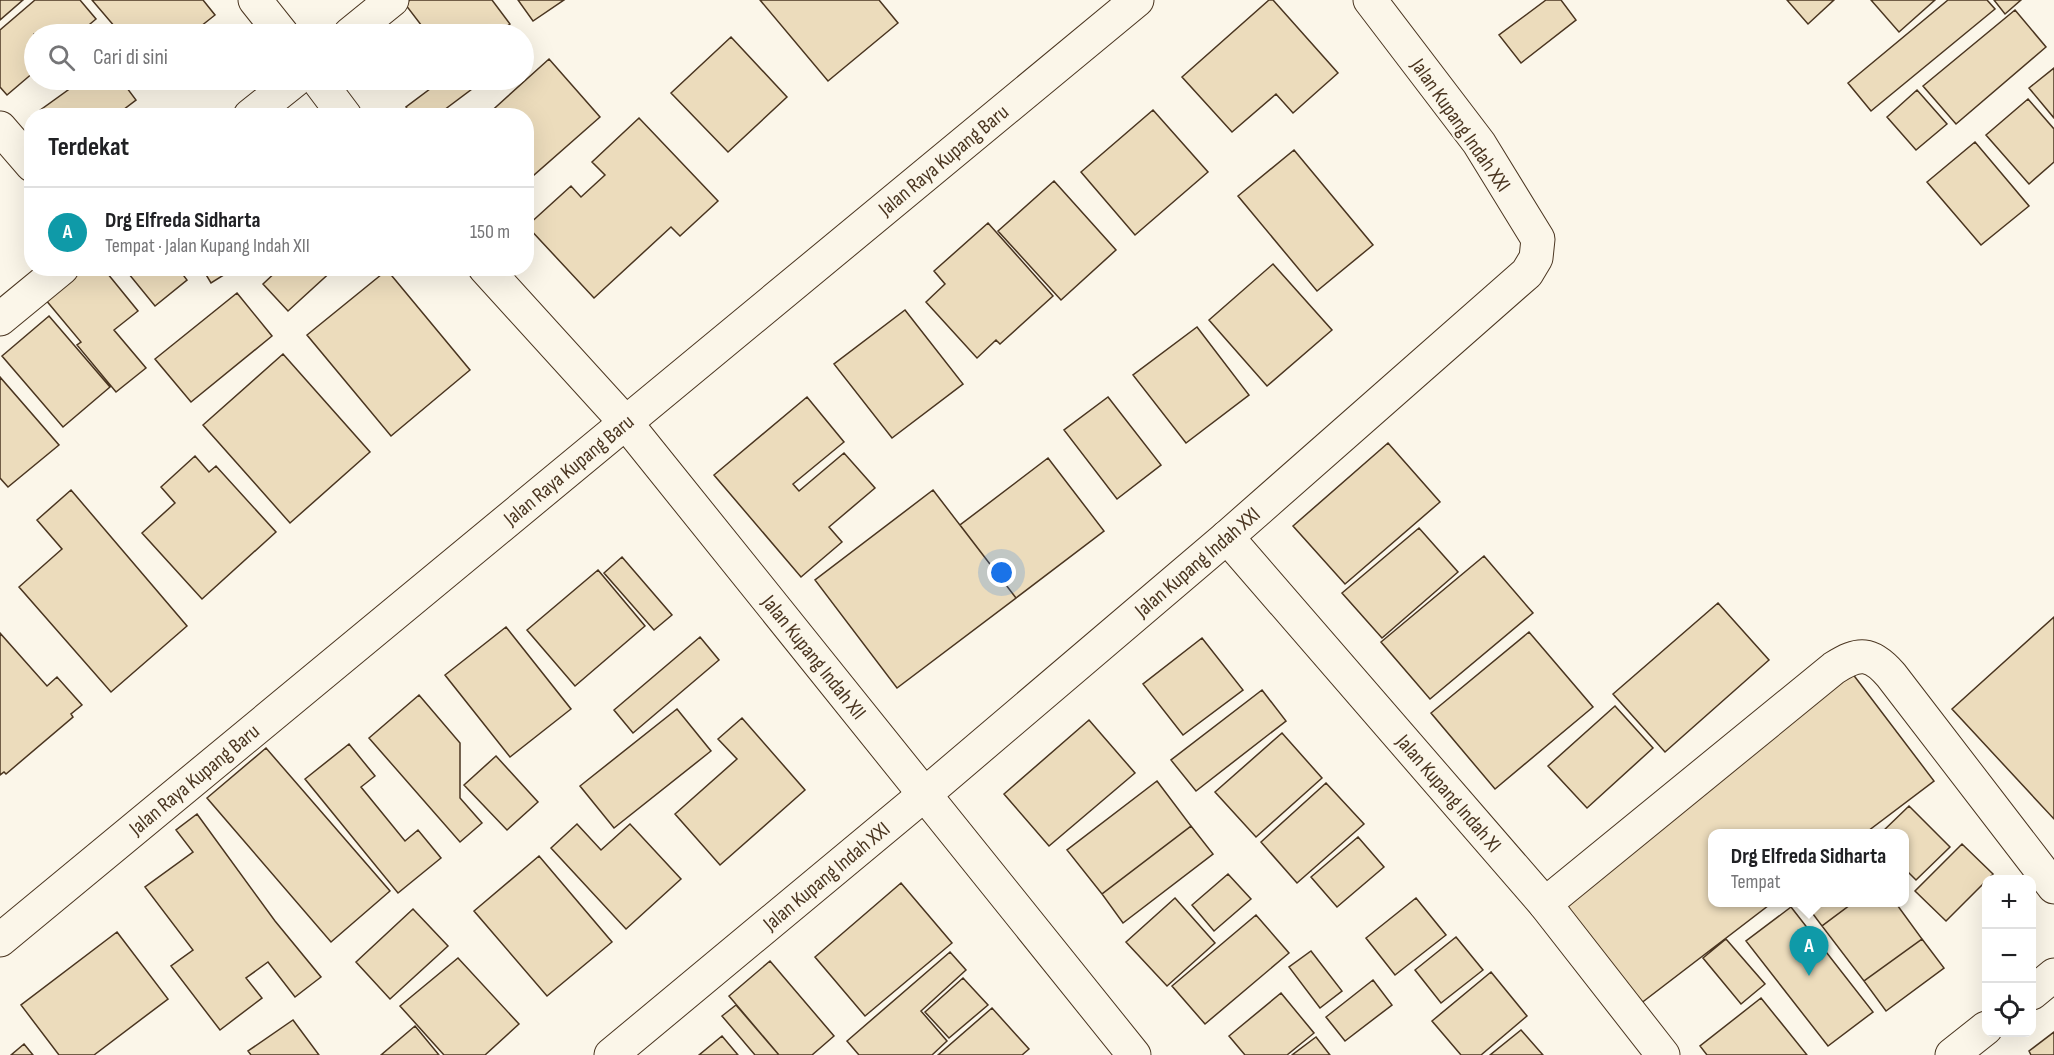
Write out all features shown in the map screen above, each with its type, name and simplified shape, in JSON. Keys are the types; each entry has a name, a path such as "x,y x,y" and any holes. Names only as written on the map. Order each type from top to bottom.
{"street":[{"path":"255,0 274,24"},
{"path":"362,24 392,0"},
{"name":"Jalan Raya Kupang Baru","path":"0,940 1137,0"},
{"name":"Jalan Kupang Indah XXI","path":"611,1055 925,794 1227,537 1527,273 1536,258 1538,239 1479,143 1370,0"},
{"path":"260,108 282,90"},
{"path":"326,90 339,108"},
{"path":"0,128 24,156"},
{"path":"0,318 52,276"},
{"name":"Jalan Kupang Indah XII","path":"492,276 626,423 1134,1055"},
{"name":"Jalan Kupang Indah XI","path":"1227,537 1545,904 1663,1055"},
{"path":"1545,904 1834,668 1856,656 1869,657 1881,664 1891,675 2054,887"},
{"path":"2036,989 2054,975"},
{"path":"1952,1055 1982,1031"}],"building":[{"path":"0,0 23,0 0,20"},
{"path":"35,0 80,0 96,19 90,24 24,24 24,81 7,95 0,87 0,30"},
{"path":"92,0 203,0 215,15 204,24 112,24"},
{"path":"410,0 492,0 510,24 420,24 405,4"},
{"path":"518,0 564,0 533,21"},
{"path":"760,0 879,0 898,23 828,81"},
{"path":"1269,0 1273,0 1338,73 1293,113 1276,94 1232,132 1182,77"},
{"path":"1546,0 1561,0 1576,20 1521,63 1499,35"},
{"path":"1787,0 1834,0 1808,24"},
{"path":"1871,0 1935,0 1899,32"},
{"path":"1948,0 1987,0 1995,9 1871,111 1848,83"},
{"path":"1994,0 2021,0 2005,14"},
{"path":"2015,10 2046,47 1956,124 1923,86"},
{"path":"731,37 787,97 728,152 671,93"},
{"path":"549,59 600,117 534,175 534,108 495,108 515,90 534,90 534,73"},
{"path":"2054,68 2054,118 2029,88"},
{"path":"68,90 128,90 136,100 126,108 43,108"},
{"path":"429,90 471,90 447,108 406,107"},
{"path":"1917,90 1947,124 1916,150 1887,117"},
{"path":"2028,99 2054,129 2054,162 2029,184 1986,135"},
{"path":"1153,110 1208,172 1135,235 1081,172"},
{"path":"639,118 718,201 680,236 671,227 594,298 534,234 534,220 571,186 581,197 605,175 592,162"},
{"path":"1975,142 2029,206 1981,245 1927,182"},
{"path":"1294,150 1373,245 1317,291 1238,196"},
{"path":"1054,181 1116,250 1061,300 998,231"},
{"path":"988,223 1053,296 1000,344 996,340 977,358 926,302 945,284 934,271"},
{"path":"1273,264 1332,330 1267,386 1209,320"},
{"path":"60,276 110,276 138,311 114,330 146,368 116,392 77,345 81,342 40,293"},
{"path":"131,276 184,276 187,280 155,306"},
{"path":"207,276 222,276 211,283"},
{"path":"272,276 326,276 288,311 263,284"},
{"path":"380,276 392,276 470,370 391,436 307,335"},
{"path":"237,293 272,336 191,402 155,359"},
{"path":"905,310 963,384 892,438 834,364"},
{"path":"49,316 110,387 63,427 2,356"},
{"path":"1197,327 1249,395 1186,443 1133,375"},
{"path":"283,354 370,452 290,523 203,425"},
{"path":"0,377 59,445 8,487 0,478"},
{"path":"807,397 844,442 793,484 799,491 844,453 875,488 829,527 842,542 801,577 714,475"},
{"path":"1108,397 1161,465 1117,499 1064,430"},
{"path":"1388,443 1440,502 1345,584 1293,526"},
{"path":"195,456 209,472 216,466 276,532 202,599 142,533 175,503 161,487"},
{"path":"1048,458 1104,531 1016,598 960,525"},
{"path":"71,490 187,626 111,692 19,587 62,549 37,520"},
{"path":"933,490 1016,598 897,688 815,580"},
{"path":"1419,528 1458,572 1382,638 1342,593"},
{"path":"1484,556 1533,613 1430,699 1381,642"},
{"path":"622,557 672,615 654,630 604,573"},
{"path":"598,570 645,626 575,686 527,630"},
{"path":"1718,603 1769,660 1665,752 1613,694"},
{"path":"2054,617 2054,819 1952,709"},
{"path":"506,627 571,709 510,757 445,675"},
{"path":"1529,632 1593,707 1495,789 1431,713"},
{"path":"0,633 47,686 57,677 82,705 71,714 73,717 6,774 4,772 0,775"},
{"path":"700,637 719,660 633,733 614,710"},
{"path":"1202,638 1243,690 1183,735 1143,684"},
{"path":"1852,673 1934,781 1871,829 1708,829 1708,907 1766,907 1640,1004 1558,896"},
{"path":"1262,690 1286,721 1196,791 1171,760"},
{"path":"419,695 460,743 460,798 482,823 460,842 369,738"},
{"path":"1615,706 1653,748 1587,808 1548,766"},
{"path":"677,709 711,751 614,828 580,786"},
{"path":"742,718 805,790 720,865 675,814 737,759 718,739"},
{"path":"1089,720 1135,773 1049,846 1004,794"},
{"path":"1282,733 1322,778 1256,837 1215,792"},
{"path":"349,744 375,776 361,787 405,841 418,830 441,858 398,893 305,779"},
{"path":"266,748 390,891 331,942 207,798"},
{"path":"496,756 538,802 507,830 464,785"},
{"path":"1157,781 1191,826 1102,894 1067,850"},
{"path":"1326,783 1364,824 1297,883 1261,842"},
{"path":"1909,806 1950,847 1916,880 1909,873 1909,829 1885,829"},
{"path":"197,814 275,921 321,977 295,997 268,962 246,978 262,998 220,1030 171,966 193,950 145,887 193,852 176,830"},
{"path":"577,824 601,850 630,824 681,879 626,929 551,848"},
{"path":"1191,826 1213,854 1123,923 1102,894"},
{"path":"1358,837 1384,867 1337,907 1311,877"},
{"path":"1962,844 1993,874 1982,875 1982,885 1946,921 1915,891"},
{"path":"539,856 612,942 547,996 474,911"},
{"path":"1228,874 1251,899 1214,931 1192,905"},
{"path":"901,883 952,943 865,1016 815,957"},
{"path":"1175,898 1215,943 1167,986 1126,942"},
{"path":"1416,898 1446,935 1395,975 1366,938"},
{"path":"1791,907 1873,1012 1828,1046 1746,941"},
{"path":"1808,907 1847,907 1822,926"},
{"path":"1847,907 1899,907 1922,939 1864,981 1822,926"},
{"path":"413,909 448,946 390,999 356,962"},
{"path":"1256,915 1289,953 1205,1024 1172,986"},
{"path":"117,932 168,999 94,1055 59,1055 21,1005"},
{"path":"1456,937 1483,970 1441,1003 1415,970"},
{"path":"1726,939 1765,984 1741,1004 1703,958"},
{"path":"1922,939 1944,968 1886,1011 1864,981"},
{"path":"1311,951 1342,991 1320,1008 1289,967"},
{"path":"950,952 966,970 921,1011 947,1041 932,1055 859,1055 847,1041"},
{"path":"458,958 519,1024 485,1055 444,1055 400,1006"},
{"path":"770,961 834,1036 812,1055 779,1055 729,996"},
{"path":"1491,972 1527,1016 1481,1055 1461,1055 1432,1021"},
{"path":"963,978 988,1005 949,1038 925,1012"},
{"path":"1373,980 1392,1005 1345,1041 1326,1017"},
{"path":"1281,993 1314,1033 1287,1055 1245,1055 1229,1036"},
{"path":"1761,998 1807,1055 1707,1055 1700,1046"},
{"path":"736,1005 779,1055 755,1055 722,1016"},
{"path":"992,1008 1029,1049 1022,1055 938,1055"},
{"path":"293,1020 319,1055 251,1055 248,1051"},
{"path":"415,1026 439,1055 381,1055"},
{"path":"1521,1030 1543,1055 1490,1055"},
{"path":"2054,1032 2054,1055 2031,1055 2029,1051"},
{"path":"722,1036 738,1055 699,1055"},
{"path":"1316,1037 1330,1055 1292,1055"},
{"path":"24,1044 33,1055 11,1055"}],"place":[{"name":"Drg Elfreda Sidharta","path":"1809,976"}]}
